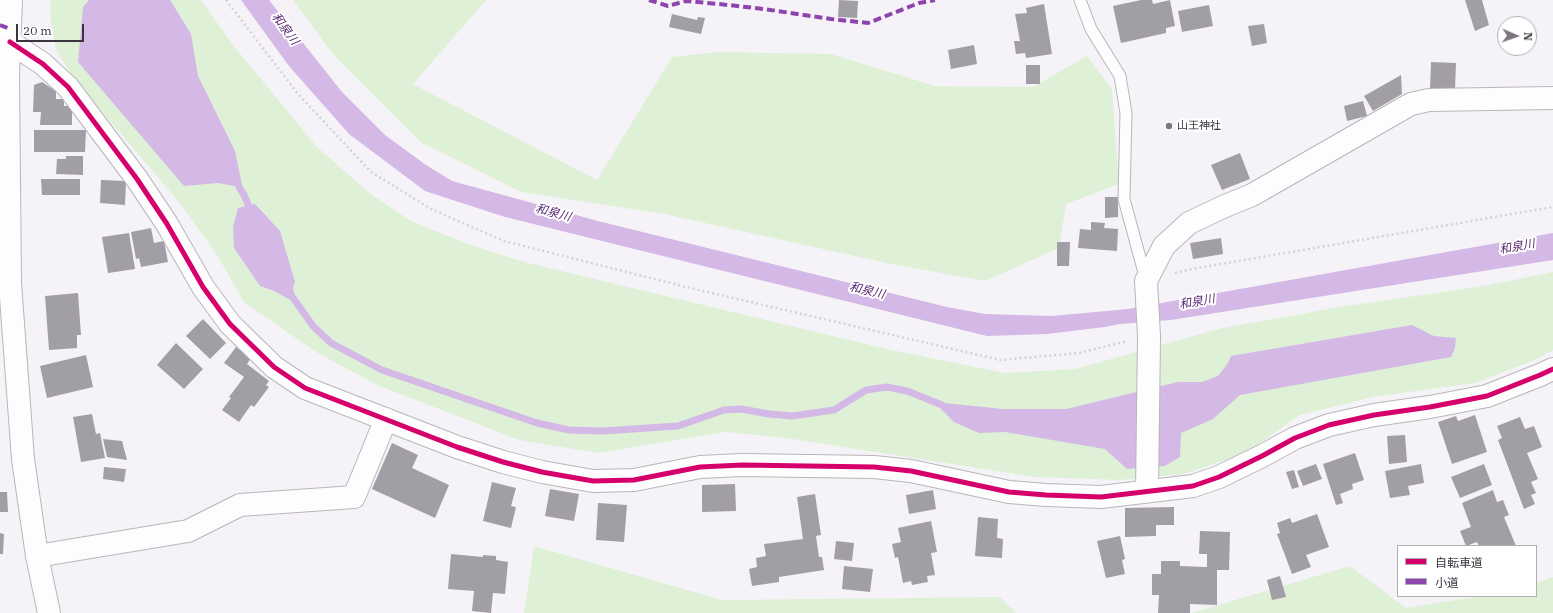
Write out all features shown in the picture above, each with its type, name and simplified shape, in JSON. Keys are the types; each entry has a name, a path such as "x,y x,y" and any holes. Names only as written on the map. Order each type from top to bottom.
{"street":[{"path":"13,4 5,106 10,283 23,459 36,556 49,613"},
{"path":"10,42 43,64 68,87 137,179 167,224 202,287 230,324 274,367 305,388 457,448 542,472 593,481 634,480 700,466 874,467 911,471 1009,492 1101,497 1194,486 1219,477 1295,438 1330,425 1374,414 1430,407 1487,396 1553,369"},
{"path":"1147,491 1149,336 1146,281 1164,246 1189,223 1252,195 1411,104 1429,100 1553,98"},
{"path":"36,556 188,531 240,505 354,497 386,419"}],"lane":[{"path":"1080,0 1091,28 1120,76 1126,113 1124,199 1146,281"}],"path":[{"path":"226,0 298,94 371,172 432,210 504,241 686,287 1000,360 1079,353 1149,336"},
{"path":"1146,281 1192,269 1553,207"}],"green space":[{"path":"50,0 201,0 233,45 317,147 368,192 411,221 468,244 524,262 887,349 1005,373 1075,369 1222,328 1340,307 1489,285 1553,272 1553,350 1535,360 1475,383 1373,397 1300,415 1246,453 1184,474 1120,480 1034,477 786,438 726,432 598,453 519,440 377,385 316,352 244,302 217,255 179,202 74,79 56,50 51,22"},
{"path":"293,0 486,0 413,84 597,180 672,57 718,52 831,54 935,86 1033,87 1087,56 1112,89 1119,184 1066,204 1059,248 985,281 891,264 664,214 521,192 422,143 332,53"},
{"path":"534,546 722,600 1000,597 1016,613 524,613"},
{"path":"1350,566 1406,608 1474,597 1537,597 1537,583 1553,577 1553,613 1191,613"}],"water":[{"path":"89,0 170,0 191,34 198,76 235,151 244,195 239,187 218,183 184,186 78,62 83,7"},
{"name":"和泉川","path":"241,0 269,0 342,92 385,135 426,165 452,181 598,221 947,307 985,314 1052,316 1128,309 1553,233 1553,260 1171,320 1120,324 1047,334 987,336 505,217 425,191 349,134 289,66"},
{"path":"255,204 280,231 295,282 293,288 296,303 274,291 260,286 234,248 233,227 238,208"},
{"path":"1412,325 1434,336 1456,338 1455,348 1451,357 1240,395 1213,419 1181,433 1180,457 1165,466 1127,469 1105,449 1005,432 979,433 954,422 934,402 1003,409 1066,409 1178,382 1202,382 1218,376 1228,363 1231,356"}],"building":[{"path":"839,0 858,1 857,18 838,17"},
{"path":"1141,0 1152,0 1153,4 1170,0 1175,26 1166,28 1166,33 1121,43 1113,6"},
{"path":"1465,0 1482,0 1489,25 1475,31"},
{"path":"1044,4 1052,54 1026,58 1025,53 1016,54 1014,41 1020,41 1015,14 1027,13 1026,8"},
{"path":"1209,5 1213,26 1182,32 1178,11"},
{"path":"672,14 697,20 698,17 705,18 701,34 669,27"},
{"path":"1264,24 1267,43 1252,46 1248,26"},
{"path":"974,45 977,64 951,69 948,50"},
{"path":"1431,62 1456,63 1455,90 1430,90"},
{"path":"1026,65 1040,65 1040,84 1026,84"},
{"path":"1401,75 1402,94 1373,111 1364,96"},
{"path":"42,82 56,91 56,99 64,99 64,106 70,106 72,109 72,125 40,125 41,112 33,112 34,85"},
{"path":"1363,101 1367,116 1347,121 1344,106"},
{"path":"34,130 86,130 85,152 34,152"},
{"path":"1240,153 1250,179 1222,190 1211,165"},
{"path":"66,156 83,156 83,175 56,174 57,159 66,159"},
{"path":"41,179 80,179 80,195 42,195"},
{"path":"101,180 126,181 125,205 100,203"},
{"path":"1105,197 1118,197 1118,217 1105,218"},
{"path":"1091,222 1105,223 1104,228 1118,229 1117,251 1078,248 1080,229 1091,230"},
{"path":"151,228 154,243 164,241 168,262 141,267 139,258 136,259 131,232"},
{"path":"129,233 135,269 108,273 102,237"},
{"path":"1221,238 1223,254 1193,259 1190,243"},
{"path":"1057,242 1070,242 1069,266 1057,266"},
{"path":"78,293 81,335 77,335 77,348 49,350 45,296"},
{"path":"203,319 226,343 210,359 186,336"},
{"path":"176,343 203,369 184,389 157,365"},
{"path":"236,347 251,358 247,364 269,381 266,385 269,387 254,407 251,405 239,422 222,410 231,398 229,397 244,377 224,363"},
{"path":"86,355 93,387 47,398 40,366"},
{"path":"92,414 96,434 100,433 105,458 81,462 73,417"},
{"path":"1475,415 1487,452 1452,464 1438,422 1456,416 1458,421"},
{"path":"1520,417 1525,429 1534,426 1542,447 1527,453 1538,479 1531,482 1536,493 1531,495 1535,504 1524,509 1498,440 1502,438 1497,426"},
{"path":"1405,435 1407,462 1389,464 1387,436"},
{"path":"103,439 122,441 127,460 107,457"},
{"path":"392,443 418,455 412,468 449,485 435,518 372,489"},
{"path":"1355,453 1364,480 1352,484 1353,489 1340,494 1343,503 1336,505 1323,464"},
{"path":"1316,464 1322,479 1303,486 1297,471"},
{"path":"1421,464 1424,483 1408,486 1410,495 1390,498 1385,471"},
{"path":"1484,464 1492,485 1460,498 1451,477"},
{"path":"104,467 126,469 124,482 103,479"},
{"path":"1294,470 1299,487 1292,489 1286,472"},
{"path":"492,482 516,488 511,506 516,507 511,528 483,521"},
{"path":"735,484 736,511 702,512 702,485"},
{"path":"550,489 579,494 574,521 545,516"},
{"path":"933,490 936,509 909,514 906,495"},
{"path":"1493,490 1497,502 1503,500 1509,515 1504,517 1516,545 1478,545 1477,542 1466,545 1460,531 1471,527 1462,503"},
{"path":"0,492 7,492 8,512 0,512"},
{"path":"815,494 821,535 816,536 819,557 822,557 824,570 779,577 779,582 752,586 749,569 757,567 756,558 766,556 764,544 803,539 797,497"},
{"path":"598,503 627,505 624,542 596,540"},
{"path":"1174,507 1174,525 1156,525 1156,536 1125,537 1125,508"},
{"path":"1317,514 1329,547 1306,555 1311,567 1292,574 1277,534 1280,533 1277,523 1290,518 1292,523"},
{"path":"978,517 998,519 997,538 1003,539 1002,558 975,556"},
{"path":"931,521 937,552 931,553 935,575 927,576 928,582 912,585 911,581 903,583 898,557 895,558 892,544 901,542 898,528"},
{"path":"1200,531 1230,532 1229,570 1217,570 1217,605 1190,604 1190,613 1158,613 1159,595 1152,595 1152,574 1161,574 1161,561 1180,561 1180,566 1207,567 1207,554 1199,554"},
{"path":"0,533 4,534 3,554 0,554"},
{"path":"1120,536 1125,559 1122,560 1125,574 1106,578 1097,541"},
{"path":"836,541 854,543 852,561 834,559"},
{"path":"451,554 483,557 483,555 496,556 496,560 508,562 505,594 493,593 491,613 472,611 474,591 448,589"},
{"path":"844,566 873,569 870,592 842,589"},
{"path":"1280,576 1286,597 1272,600 1267,580"}],"waterway":[{"path":"239,187 252,213"},
{"path":"291,295 313,326 331,343 382,370 537,423 569,430 602,431 678,426 724,410 741,409 792,416 834,410 866,390 887,387 907,391 942,405"}],"marked path":[{"path":"649,0 668,6 686,1 764,9 868,23 919,3 935,0"},
{"path":"0,25 10,29"}],"cycle path":[{"path":"10,42 43,64 68,87 137,179 167,224 203,287 230,324 274,367 305,388 457,447 503,462 542,472 593,481 634,480 700,467 742,465 874,467 911,471 1009,492 1101,497 1193,486 1219,477 1295,438 1329,425 1374,415 1430,407 1487,396 1553,369"}],"place":[{"name":"山王神社","path":"1169,126"}]}
